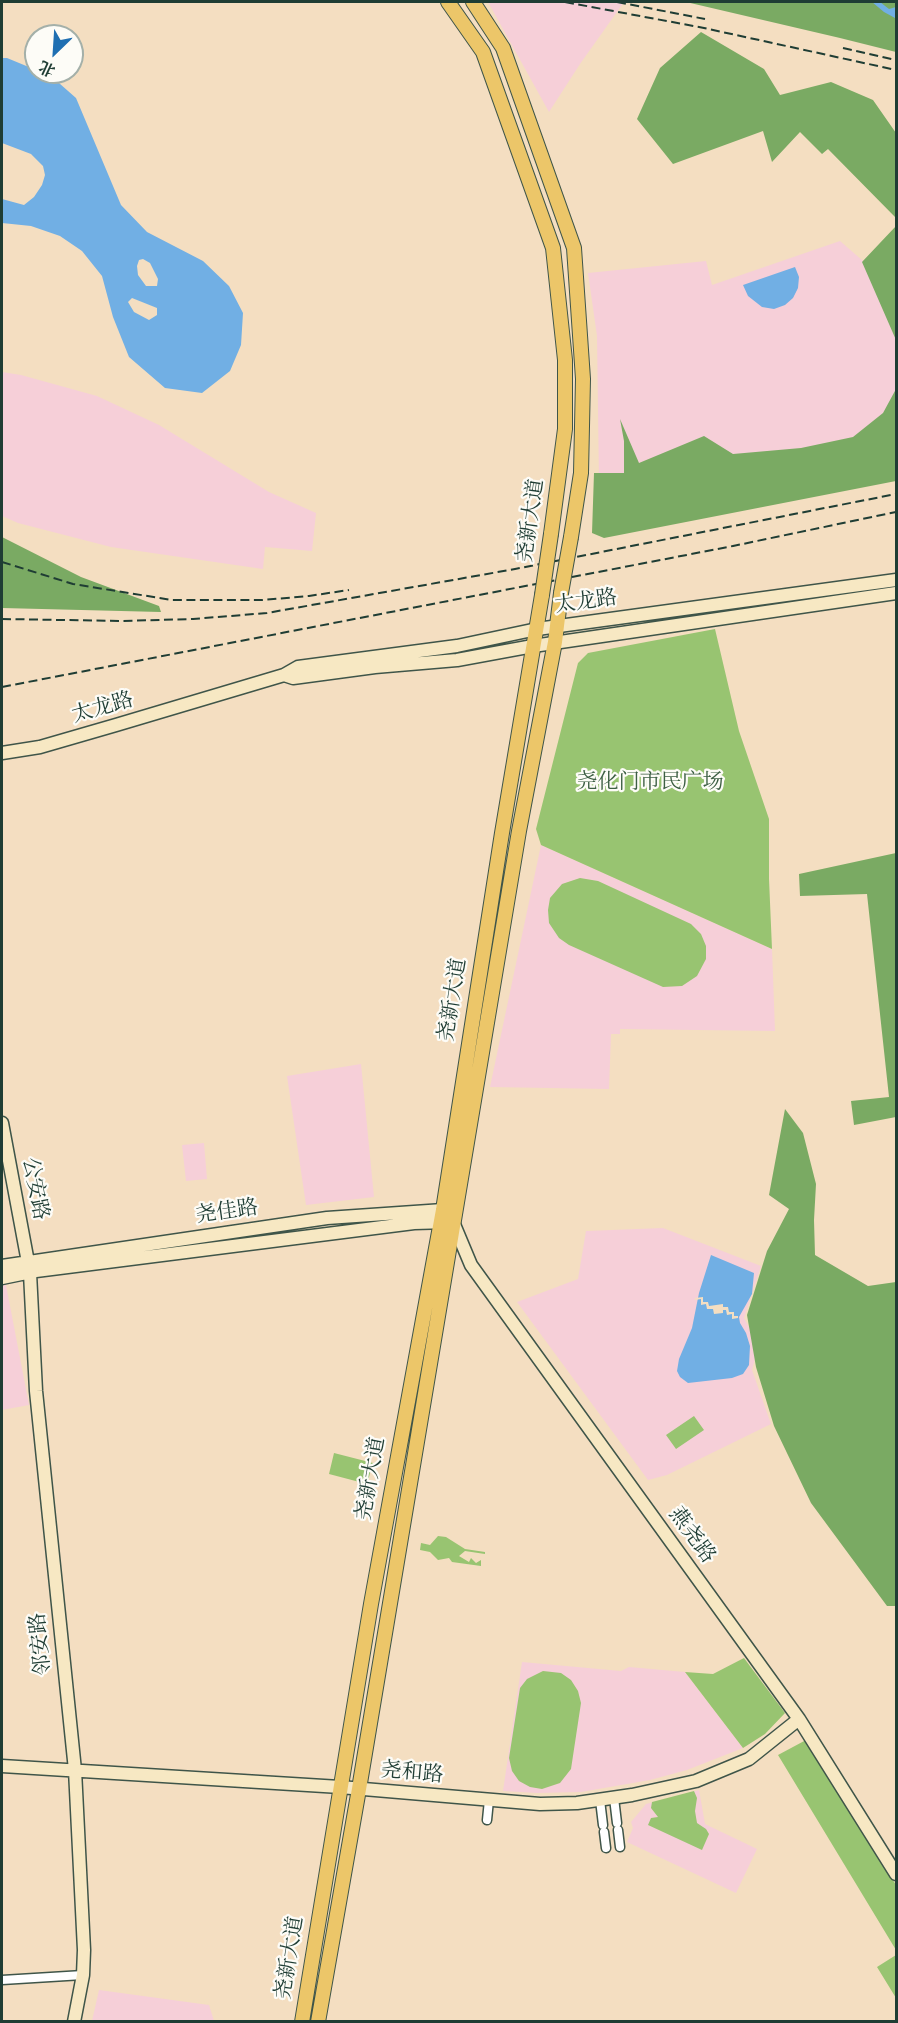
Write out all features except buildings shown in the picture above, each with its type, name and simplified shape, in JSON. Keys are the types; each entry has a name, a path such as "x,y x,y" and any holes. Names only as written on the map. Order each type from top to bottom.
{"main road":[{"name":"尧新大道","path":"318,2022 359,1789 448,1219 565,429 565,360 553,248 483,52 448,2"},
{"name":"尧新大道","path":"302,2022 370,1605 448,1219 555,642 581,472 583,379 574,248 503,48 473,2"},
{"name":"太龙路","path":"2,753 40,747 284,675 298,667 457,646 537,629 897,580"},
{"name":"太龙路","path":"284,675 293,678 375,667 457,660 555,642 897,594"},
{"name":"公安路","path":"2,1123 29,1267"},
{"name":"尧佳路","path":"2,1266 29,1267 327,1218 448,1219"},
{"name":"燕尧路","path":"448,1219 471,1264 799,1719 897,1874"},
{"name":"尧佳路","path":"2,1278 29,1267"},
{"name":"邻安路","path":"29,1267 36,1391 75,1770 83,1926 83,1975 74,2022"},
{"name":"尧和路","path":"2,1766 340,1787 540,1804 577,1803 614,1798 696,1781 749,1759 799,1719"}],"street":[{"path":"614,1798 620,1847"},
{"path":"487,1820 489,1800"},
{"path":"600,1800 606,1848"},
{"path":"2,1980 83,1975"}],"shaded area":[{"path":"488,2 624,2 549,112"},
{"path":"840,241 870,267 896,330 896,441 599,482 597,336 588,273 706,261 712,285"},
{"path":"2,372 97,396 159,425 269,492 316,513 312,551 265,547 263,569 111,547 18,523 2,516"},
{"path":"541,845 772,949 775,1031 620,1029 620,1034 611,1034 609,1089 490,1087"},
{"path":"361,1064 374,1197 306,1205 287,1076"},
{"path":"204,1143 207,1179 186,1181 182,1145"},
{"path":"663,1228 761,1266 744,1318 752,1333 756,1355 752,1370 771,1424 667,1475 648,1480 517,1302 578,1279 586,1231"},
{"path":"6,1285 29,1405 2,1410 2,1286"},
{"path":"522,1662 621,1671 629,1667 685,1672 743,1748 687,1770 650,1780 581,1792 503,1791"},
{"path":"699,1790 705,1824 757,1849 736,1893 627,1842 633,1828 631,1822 646,1804"},
{"path":"99,1990 209,2005 214,2021 92,2021"}],"green space":[{"path":"686,2 896,2 896,52 840,38"},
{"path":"701,32 764,69 780,95 831,82 873,100 896,133 896,218 828,149 822,154 800,132 772,162 763,131 673,164 637,119 660,68"},
{"path":"896,226 896,340 862,262"},
{"path":"896,389 896,481 604,538 592,533 594,473 624,473 624,441 620,419 639,463 704,436 733,454 801,448 853,437 883,413"},
{"path":"2,537 81,577 159,606 161,612 2,608"},
{"name":"尧化门市民广场","path":"715,629 739,731 769,819 772,949 541,845 536,829 578,663 588,653"},
{"path":"896,853 896,1117 854,1125 851,1101 889,1097 867,894 800,896 799,874"},
{"path":"580,878 598,881 691,924 701,934 706,946 706,959 697,976 682,986 663,987 569,945 559,938 549,923 550,898 562,884"},
{"path":"785,1109 803,1133 816,1184 815,1255 868,1286 896,1282 896,1606 887,1606 811,1503 774,1426 756,1367 747,1315 767,1251 789,1209 769,1195"},
{"path":"694,1416 704,1430 676,1449 666,1435"},
{"path":"334,1453 373,1463 367,1484 329,1474"},
{"path":"438,1536 446,1537 465,1549 485,1552 485,1554 465,1551 459,1556 469,1562 471,1558 476,1563 481,1560 481,1566 452,1562 449,1558 438,1560 430,1552 420,1550 421,1543 430,1545"},
{"path":"744,1658 785,1713 765,1734 743,1748 685,1672 713,1674"},
{"path":"543,1671 561,1673 571,1680 578,1691 581,1703 571,1769 560,1783 542,1789 530,1787 519,1781 512,1771 509,1758 520,1688 527,1679"},
{"path":"806,1740 896,1885 896,1950 778,1755"},
{"path":"694,1791 697,1798 695,1811 697,1823 709,1834 702,1850 648,1825 651,1818 658,1817 651,1808 652,1802"},
{"path":"896,1955 896,1998 877,1967"}],"water":[{"path":"872,2 880,2 889,9 896,7 896,22 895,18"},
{"path":"2,58 24,65 24,84 60,84 76,98 121,205 147,232 203,261 229,286 243,313 241,345 230,371 202,393 165,388 129,357 113,317 102,276 82,251 60,236 31,226 2,223 2,199 24,205 34,197 42,185 45,175 43,166 31,154 2,143","holes":["143,259 150,263 158,279 157,286 146,286 138,275 139,260","132,298 157,308 157,315 149,320 134,312 128,302"]},
{"path":"795,267 799,277 798,288 793,298 785,305 774,309 762,307 748,296 743,285"},
{"path":"711,1255 754,1273 752,1294 739,1317 750,1346 749,1365 743,1374 732,1378 688,1383 680,1377 677,1371 679,1359 692,1328 699,1293"}],"pier":[{"path":"703,1297 703,1302 708,1302 709,1306 723,1304 723,1307 728,1307 729,1312 734,1312 734,1316 738,1318 732,1319 732,1314 727,1315 726,1310 723,1310 723,1313 714,1314 713,1309 707,1309 706,1304 701,1305 701,1299 695,1300 695,1298"}],"railway":[{"path":"565,2 704,28 896,70"},
{"path":"617,2 705,19"},
{"path":"843,48 896,60"},
{"path":"2,619 123,621 193,619 267,613 515,569 896,494"},
{"path":"2,687 733,546 896,512"},
{"path":"2,562 73,584 172,600 262,600 349,590"}]}
